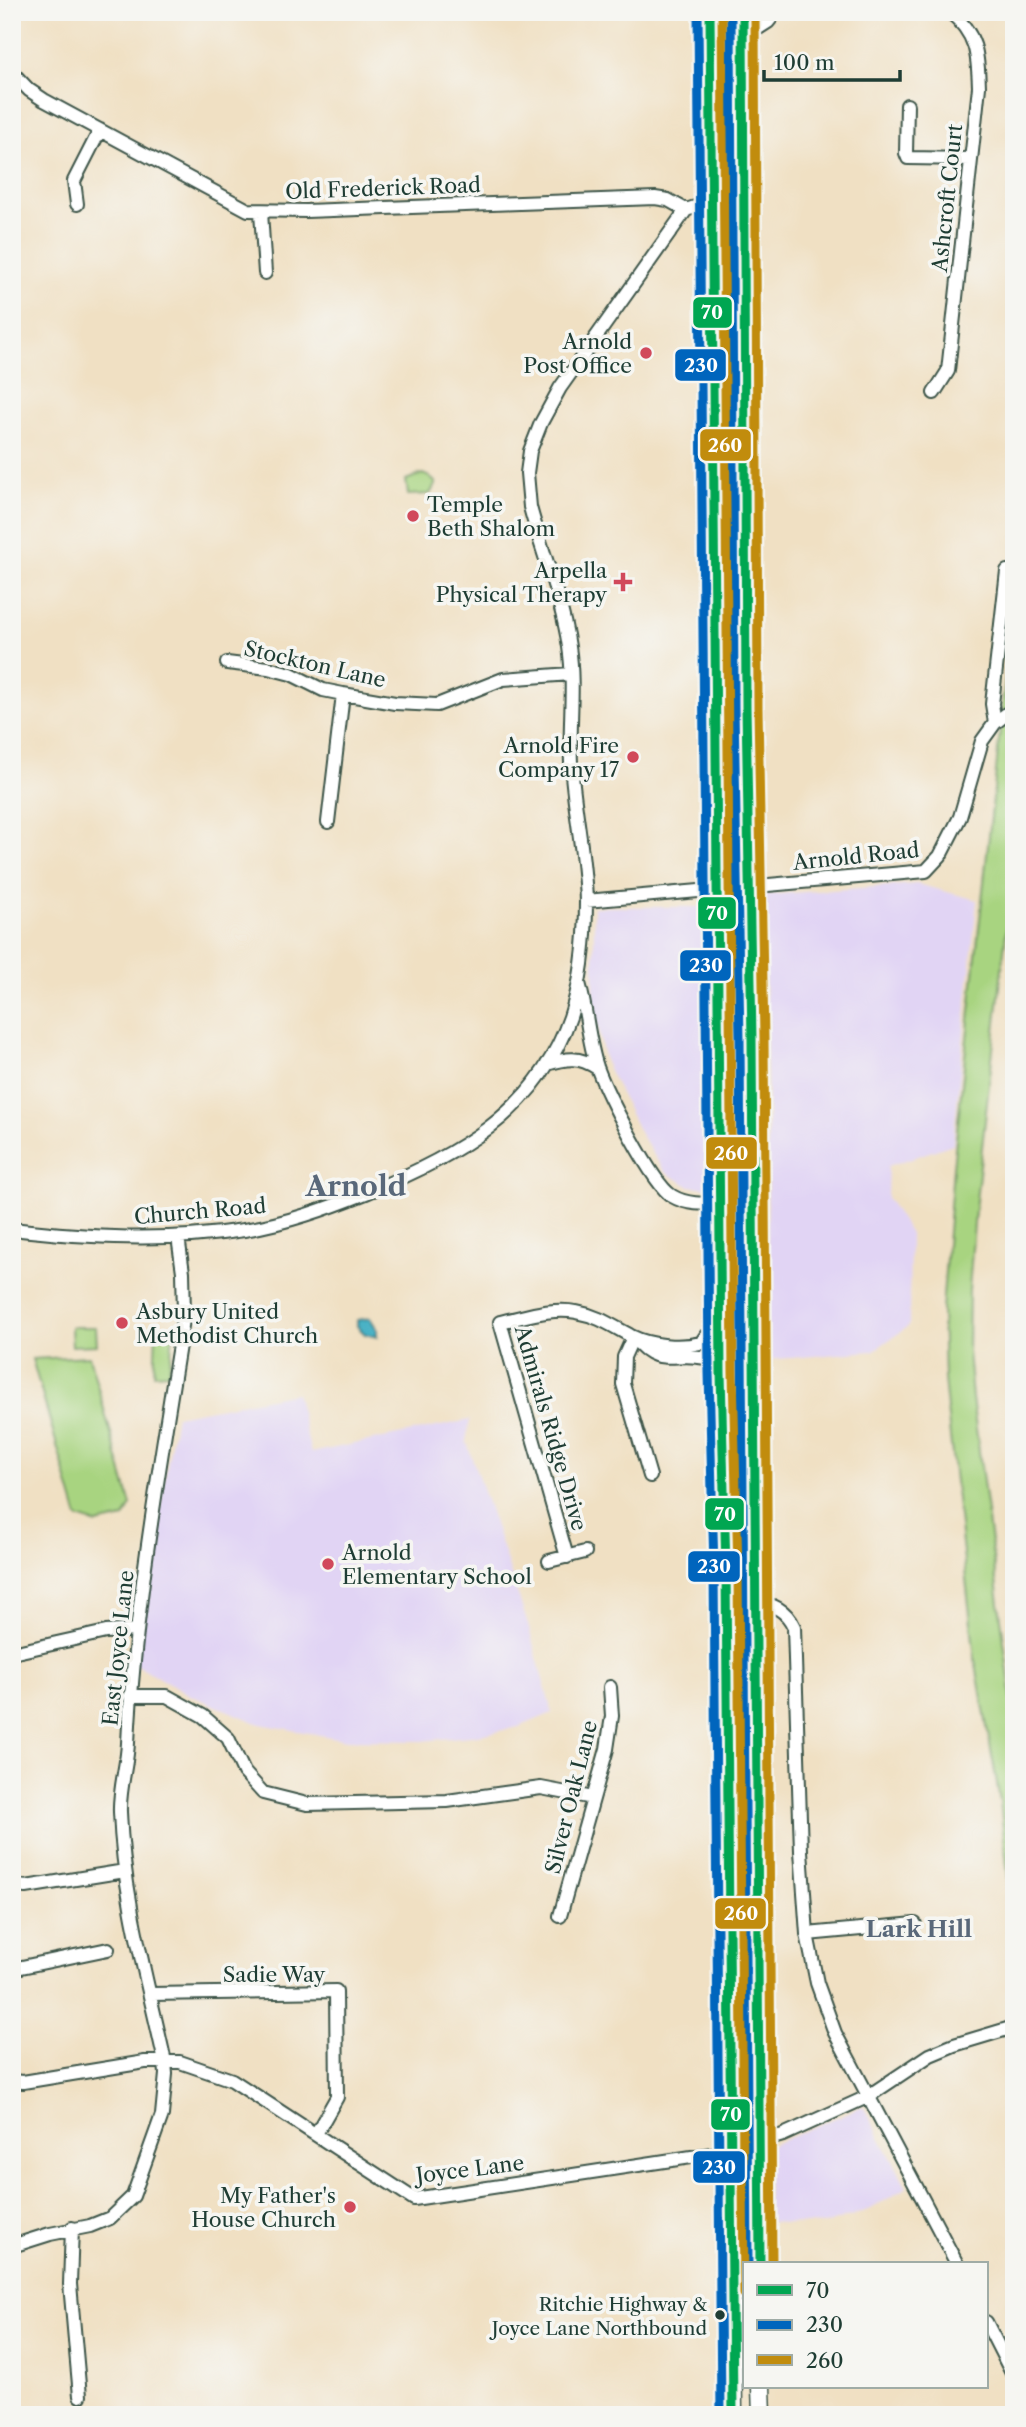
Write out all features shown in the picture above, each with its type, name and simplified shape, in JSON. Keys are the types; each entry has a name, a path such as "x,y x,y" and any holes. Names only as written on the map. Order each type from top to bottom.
{"highway":[{"path":"710,12 720,1315 726,1570 733,2415"},
{"path":"743,12 746,707 750,887 760,2262"},
{"path":"726,1570 735,1591 743,1598 755,1600"},
{"path":"730,2091 741,2134 746,2140 759,2142"},
{"path":"731,2151 746,2151 750,2158 752,2203 760,2230"},
{"path":"761,2388 762,2415"}],"street":[{"path":"743,38 768,22 776,12"},
{"name":"Ashcroft Court","path":"934,393 948,371 979,87 978,55 971,35 950,12"},
{"name":"Old Frederick Road","path":"12,72 44,100 237,205 261,212 655,198 668,200 685,210"},
{"path":"906,104 908,158 971,159"},
{"path":"77,204 74,181 100,130"},
{"path":"711,207 685,210 560,388 541,423 530,451 527,473 530,507 569,647 571,764 586,901 578,983 597,1068 613,1105 662,1188 671,1196 692,1203 719,1203"},
{"path":"261,212 265,274"},
{"path":"1007,570 992,704 995,723 1014,708"},
{"name":"Stockton Lane","path":"227,663 291,674 323,690 395,702 437,705 503,679 571,674"},
{"path":"328,822 344,694"},
{"name":"Arnold Road","path":"586,901 869,875 921,873 933,866 948,841 967,798 982,741 995,723"},
{"name":"Church Road","path":"12,1229 119,1238 178,1237 243,1230 318,1213 402,1178 453,1154 499,1121 523,1098 547,1064 570,1017 578,983"},
{"path":"547,1064 575,1058 587,1061 597,1068"},
{"name":"East Joyce Lane","path":"12,2246 72,2228 90,2226 110,2218 132,2196 162,2115 166,2074 125,1871 119,1809 128,1749 136,1630 184,1313 183,1272 178,1237"},
{"name":"Admirals Ridge Drive","path":"567,1557 500,1322 559,1310 574,1311 612,1324 633,1337 649,1353 664,1357 705,1358 721,1373"},
{"name":"Admirals Ridge Drive","path":"633,1337 660,1345 701,1343 720,1315"},
{"path":"633,1337 624,1357 623,1384 650,1476"},
{"name":"Admirals Ridge Drive","path":"548,1562 585,1552"},
{"path":"755,1600 782,1610 794,1627 801,1852 807,1934 817,1983 835,2033 956,2262"},
{"path":"12,1653 106,1632 136,1630"},
{"name":"Silver Oak Lane","path":"560,1916 607,1749 612,1716 610,1687"},
{"path":"130,1696 167,1696 203,1717 228,1738 244,1772 263,1793 307,1804 447,1801 541,1788 593,1798"},
{"path":"12,1881 26,1887 125,1871"},
{"path":"807,1934 915,1924"},
{"path":"12,1969 108,1949"},
{"name":"Sadie Way","path":"150,1994 336,1991 337,2097 316,2134"},
{"path":"759,2142 783,2135 867,2097 930,2055 1014,2027"},
{"name":"Joyce Lane","path":"12,2081 23,2082 145,2062 180,2062 233,2080 414,2199 731,2151"},
{"path":"72,2228 70,2284 80,2396"},
{"path":"988,2326 1014,2377"}],"shaded area":[{"path":"917,884 977,900 953,1144 888,1166 887,1198 910,1234 909,1326 873,1351 767,1360 768,1106 763,895"},
{"path":"594,907 706,907 709,1188 689,1186 665,1172 640,1134 605,1062 594,1006"},
{"name":"Arnold Elementary School","path":"296,1393 311,1453 470,1420 466,1440 528,1625 552,1713 519,1727 479,1735 422,1741 347,1740 260,1724 190,1695 132,1662 176,1416"},
{"path":"863,2106 907,2187 871,2209 824,2225 768,2222 767,2147"}],"green space":[{"path":"422,474 436,483 430,494 408,495 406,480"},
{"path":"1014,582 1014,862 975,1210 968,1351 1014,1717 1014,1933 1000,1801 975,1659 944,1379 942,1310 953,1167"},
{"path":"71,1327 96,1327 97,1345 72,1346"},
{"path":"173,1334 169,1373 154,1374 156,1335"},
{"path":"89,1356 131,1505 124,1518 97,1524 78,1518 32,1359"}],"water":[{"path":"370,1318 377,1329 377,1337 365,1334 357,1326 357,1320"}],"transit line":[{"name":"230","path":"698,12 721,2415"},
{"name":"70","path":"710,12 733,2415"},
{"name":"260","path":"722,12 733,1373 738,1570 744,2262"},
{"name":"230","path":"731,12 734,707 740,1039 748,2262"},
{"name":"70","path":"743,12 746,707 752,1039 760,2262"},
{"name":"260","path":"755,12 758,707 764,1039 772,2262"}],"place":[{"name":"Arnold Post Office","path":"646,353"},
{"name":"Temple Beth Shalom","path":"413,516"},
{"name":"Arpella Physical Therapy","path":"623,582"},
{"name":"Arnold Fire Company 17","path":"633,757"},
{"name":"Asbury United Methodist Church","path":"122,1323"},
{"name":"Arnold Elementary School","path":"328,1564"},
{"name":"My Father's House Church","path":"350,2207"},
{"name":"Ritchie Highway & Joyce Lane Northbound","path":"720,2315"}],"district":[{"name":"Arnold","path":"356,1186"},
{"name":"Lark Hill","path":"919,1929"}]}
